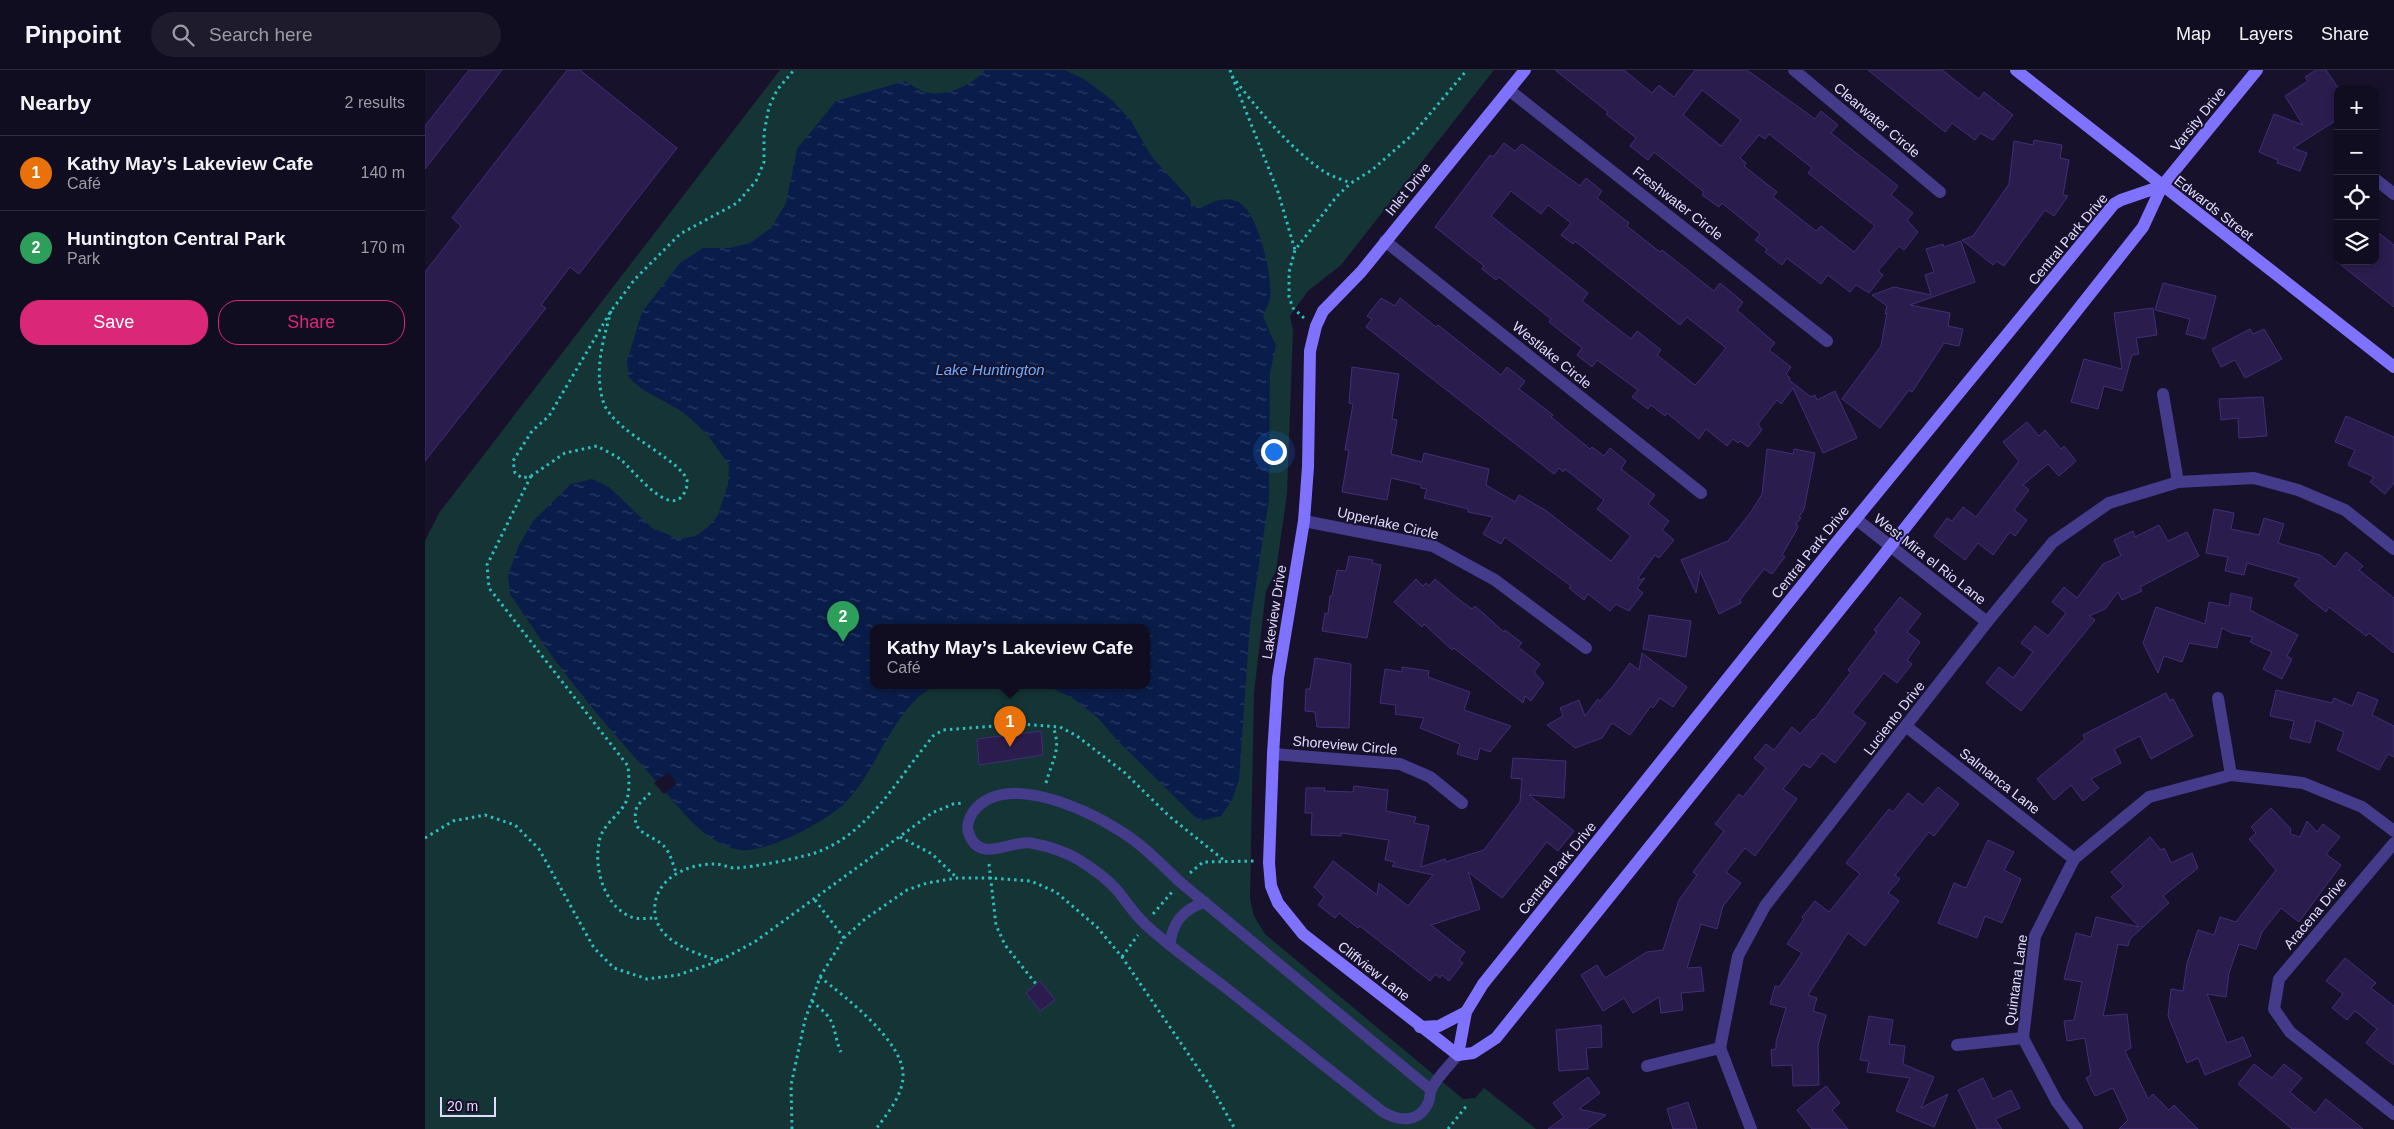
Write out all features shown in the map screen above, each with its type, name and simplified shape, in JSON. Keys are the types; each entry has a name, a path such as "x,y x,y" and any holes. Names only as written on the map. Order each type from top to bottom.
{"street":[{"name":"Inlet Drive","path":"1316,326 1323,311 1361,272 1525,70"},
{"name":"Clearwater Circle","path":"1794,70 1940,192"},
{"name":"Edwards Street","path":"2016,70 2394,368"},
{"name":"Varsity Drive","path":"2163,186 2257,70"},
{"name":"Freshwater Circle","path":"1509,90 1827,341"},
{"path":"2379,182 2394,194"},
{"name":"Central Park Drive","path":"1458,1055 1466,1012 1483,984 1856,519 2114,204 2163,186"},
{"path":"1458,1055 1473,1053 1496,1038 1890,547 2143,227 2163,186"},
{"name":"Westlake Circle","path":"1385,241 1701,493"},
{"name":"Lakeview Drive","path":"1278,903 1271,886 1269,863 1278,678 1304,520 1308,467 1309,351 1316,326"},
{"path":"2163,394 2178,482"},
{"name":"Luciento Drive","path":"1721,1048 1738,956 1765,906 1907,727 1987,622 2053,542 2109,503 2178,482 2254,478 2298,490 2345,510 2394,549"},
{"name":"West Mira el Rio Lane","path":"1856,519 1987,622"},
{"name":"Upperlake Circle","path":"1304,520 1433,546 1495,580 1586,648"},
{"path":"2218,698 2231,774"},
{"name":"Salmanca Lane","path":"1907,727 2074,859"},
{"name":"Shoreview Circle","path":"1273,754 1400,764 1431,777 1462,803"},
{"path":"2074,859 2149,797 2231,774 2303,783 2362,807 2394,831"},
{"name":"Aracena Drive","path":"2394,843 2279,979 2274,1009 2290,1032 2394,1114"},
{"name":"Quintana Lane","path":"2074,859 2035,936 2023,1038 2057,1102 2077,1129"},
{"name":"Cliffview Lane","path":"1278,903 1303,934 1458,1055"},
{"path":"1420,1027 1439,1026 1466,1012"},
{"path":"1957,1045 2023,1038"},
{"path":"1647,1066 1721,1048 1751,1129"}],"lane":[{"path":"1431,1090 1205,902 1147,851 1119,830 1091,814 1042,797 1019,793 985,800 970,816 967,828 972,840 980,848 988,851 1015,844 1031,843 1063,852 1079,860 1105,878 1145,924 1383,1112 1396,1119 1407,1120 1417,1115 1429,1103 1431,1090 1458,1055"},
{"path":"1171,945 1175,924 1192,906 1205,902"}],"path":[{"path":"611,311 601,349 599,372 603,402 614,420 624,429 678,466 687,476 686,490 675,500 668,501 650,490 619,459 597,446 565,453 531,476 522,478 515,473 513,461 532,431 549,416 611,311 635,279 680,234 737,202 756,181 764,162 764,133 769,107 777,90 794,70"},
{"path":"1230,70 1278,192 1295,250"},
{"path":"1316,326 1299,314 1289,297 1289,272 1295,250 1337,196 1351,183 1372,170 1412,135 1467,70"},
{"path":"1232,76 1254,105 1299,152 1328,174 1351,183"},
{"path":"531,476 487,565 489,588 628,766 629,781 625,806 604,828 600,838 597,859 598,872 611,900 621,910 636,918 656,918"},
{"path":"719,962 673,942 663,932 656,918 655,909 660,891 667,879 676,872 717,864 735,868 820,851 841,840 869,817 933,736 943,730 1021,724 1059,727 1077,736 1098,751 1125,773 1169,816 1225,861"},
{"path":"1042,797 1057,752 1058,743 1053,727"},
{"path":"650,792 637,806 636,822 640,831 667,850 676,872"},
{"path":"425,838 453,821 485,815 515,825 539,849 594,948 614,968 647,979 678,976 719,962 756,941 815,900 860,864 932,813 953,804 985,800"},
{"path":"900,837 933,854 957,878"},
{"path":"988,851 996,925 1005,945 1036,984"},
{"path":"792,1129 791,1084 812,1001 820,977 844,938 873,913 907,890 927,883 957,878 991,878 1031,881 1056,892 1097,927 1122,957 1213,1090 1235,1129"},
{"path":"815,900 844,938"},
{"path":"820,977 877,1028 897,1052 903,1075 897,1098 876,1129"},
{"path":"812,1001 832,1022 836,1043 841,1052"},
{"path":"1448,1129 1468,1104"}],"green space":[{"path":"780,70 1494,70 1341,265 1308,291 1290,316 1293,331 1287,494 1276,571 1266,591 1254,693 1250,899 1254,916 1265,934 1463,1099 1475,1098 1484,1088 1536,1129 425,1129 425,541 439,513"}],"water":[{"name":"Lake Huntington","path":"985,70 1065,70 1084,79 1112,100 1131,121 1152,157 1190,199 1191,205 1200,208 1226,199 1236,201 1244,206 1257,229 1266,260 1270,288 1269,300 1263,316 1276,346 1270,372 1269,499 1250,624 1239,780 1232,800 1221,816 1199,821 1118,741 1097,717 1071,697 1054,689 1150,689 1150,624 870,624 870,689 930,689 907,710 866,775 843,805 823,820 780,842 752,850 728,847 704,833 694,824 587,702 551,655 510,594 508,575 519,545 534,520 571,484 592,479 609,487 652,528 679,539 696,536 710,525 718,515 728,485 729,465 707,434 683,412 642,389 629,378 627,361 642,312 680,263 703,248 729,248 750,243 771,228 786,203 797,149 836,101 905,81 922,91 930,93 947,92 965,86"}],"pier":[{"path":"668,772 677,783 664,794 654,783"}],"building":[{"path":"469,70 502,70 425,169 425,126"},
{"path":"567,70 580,70 677,148 579,274 570,267 541,305 546,308 425,461 425,272 461,226 452,218"},
{"path":"1555,70 1624,70 1652,93 1659,85 1674,97 1695,70 1747,70 1815,119 1821,111 1838,125 1831,133 1898,186 1891,195 1913,213 1907,220 1918,232 1904,250 1899,246 1878,271 1883,275 1869,293 1856,285 1850,292 1828,275 1821,284 1787,258 1782,265 1765,252 1767,249 1755,240 1760,234 1722,203 1719,207 1702,195 1704,192 1654,152 1648,160 1630,146 1636,138 1606,114 1608,112","holes":["1702,90 1741,120 1721,146 1683,115","1769,134 1812,168 1808,173 1875,226 1854,252 1821,226 1816,231 1773,197 1777,192 1744,166 1746,163 1740,158 1759,135 1765,139"]},
{"path":"1868,70 1942,70 1979,99 1984,92 2013,115 1993,140 1980,133 1975,140 1952,123 1945,132"},
{"path":"2316,70 2326,70 2336,85 2334,85 2334,122 2293,148 2307,153 2300,171 2277,163 2278,160 2259,152 2274,114 2303,125 2285,96 2308,81 2305,77"},
{"path":"2034,140 2062,145 2060,158 2069,160 2063,195 2068,196 2054,216 2045,210 2004,266 1996,261 1993,265 1962,240 1973,236 2009,184 2014,141 2033,145"},
{"path":"1504,143 1515,151 1522,144 1580,186 1586,178 1602,191 1597,198 1629,223 1627,226 1660,252 1662,250 1714,291 1720,283 1743,302 1737,310 1775,343 1769,350 1791,367 1786,374 1790,378 1789,380 1811,397 1815,395 1817,400 1835,391 1857,438 1823,453 1793,388 1781,404 1777,400 1758,424 1762,430 1748,447 1740,441 1738,443 1733,439 1727,446 1706,429 1699,439 1667,413 1665,416 1651,405 1648,409 1632,397 1638,390 1597,360 1592,367 1577,355 1582,348 1549,322 1551,319 1499,277 1496,280 1482,269 1484,266 1435,227 1490,155 1493,157","holes":["1511,191 1541,214 1548,205 1571,223 1561,235 1573,244 1575,241 1680,325 1687,317 1726,348 1695,385 1657,355 1661,350 1637,331 1631,339 1582,301 1588,293 1491,216"]},
{"path":"2379,233 2394,245 2394,307 2341,265 2379,265"},
{"path":"1961,241 1975,282 1910,305 1950,313 1948,326 1963,329 1959,346 1944,343 1912,392 1909,390 1880,428 1842,399 1881,346 1887,306 1872,295 1894,287 1931,295 1925,275 1934,272 1926,249 1943,244 1944,247"},
{"path":"2163,283 2216,296 2205,339 2186,334 2190,319 2155,310"},
{"path":"1381,298 1395,306 1400,298 1436,327 1438,325 1501,375 1507,367 1525,381 1519,389 1553,415 1551,417 1590,449 1592,447 1604,456 1610,448 1626,461 1621,469 1655,495 1648,504 1669,521 1662,530 1674,540 1659,558 1655,555 1638,578 1640,580 1645,578 1637,588 1643,593 1629,611 1616,604 1610,611 1588,594 1584,600 1569,588 1571,586 1505,537 1501,544 1483,534 1493,517 1468,512 1468,509 1424,498 1427,489 1421,488 1421,485 1391,478 1387,500 1342,492 1349,450 1345,450 1353,404 1349,403 1352,367 1399,374 1392,419 1397,420 1391,454 1422,462 1424,453 1489,469 1486,485 1515,502 1519,495 1545,510 1611,561 1631,536 1597,509 1604,500 1565,469 1563,472 1559,468 1554,474 1366,327 1372,319 1367,316"},
{"path":"2153,308 2157,335 2136,338 2139,354 2132,355 2122,391 2104,386 2098,409 2071,402 2084,359 2122,369 2114,313"},
{"path":"2250,329 2253,334 2264,329 2282,359 2245,378 2235,360 2221,367 2212,349"},
{"path":"2263,397 2267,436 2239,438 2238,418 2221,420 2219,399"},
{"path":"2346,416 2394,437 2394,483 2385,494 2370,482 2374,477 2348,465 2355,450 2335,442"},
{"path":"2027,422 2039,436 2045,430 2061,449 2064,446 2076,461 2059,476 2048,464 2023,485 2029,490 2014,510 2027,520 2015,536 2010,532 1993,555 1978,543 1965,560 1934,536 1947,518 1952,521 1963,507 1976,517 2019,461 2003,442"},
{"path":"1767,449 1793,454 1794,449 1815,453 1804,509 1799,517 1801,518 1796,524 1798,526 1796,531 1782,555 1785,557 1772,574 1764,569 1740,600 1741,603 1719,614 1700,571 1696,593 1681,560 1728,541 1751,512 1762,494"},
{"path":"2214,509 2234,513 2231,529 2259,535 2264,518 2284,524 2278,543 2320,555 2335,567 2346,552 2363,566 2359,570 2394,598 2394,653 2369,633 2366,636 2329,607 2326,612 2294,585 2300,578 2247,563 2244,575 2225,571 2228,557 2206,553"},
{"path":"2159,525 2168,541 2187,532 2199,556 2140,587 2142,591 2122,600 2118,592 2105,609 2089,616 2095,620 2021,711 1986,683 1999,667 2013,678 2033,652 2021,643 2035,626 2048,636 2066,613 2052,602 2064,587 2077,598 2103,564 2121,556 2114,540 2133,531 2135,537"},
{"path":"1349,556 1373,560 1372,563 1381,565 1367,638 1322,631 1325,613 1328,614 1330,596 1332,596 1337,570 1346,571"},
{"path":"1416,579 1423,586 1426,583 1429,586 1435,579 1457,598 1472,609 1475,606 1504,632 1505,630 1522,643 1518,647 1540,664 1534,672 1544,683 1531,701 1525,696 1523,703 1454,648 1452,650 1424,624 1422,627 1394,602"},
{"path":"2231,593 2252,598 2250,610 2298,635 2287,656 2292,659 2282,679 2263,669 2272,652 2250,642 2253,637 2232,633 2222,628 2217,648 2189,643 2182,662 2164,656 2158,673 2143,643 2156,607 2205,624 2209,602 2229,606"},
{"path":"1900,597 1921,614 1907,632 1920,642 1907,660 1912,664 1897,683 1884,673 1852,713 1866,723 1835,763 1822,753 1810,768 1803,764 1783,789 1797,799 1755,856 1745,848 1726,872 1741,883 1723,906 1717,929 1701,924 1687,968 1701,967 1704,991 1681,993 1683,1010 1661,1013 1659,997 1633,1013 1624,998 1603,1011 1581,975 1597,965 1605,978 1647,952 1663,950 1679,900 1697,875 1693,872 1724,831 1715,824 1739,794 1743,797 1766,768 1754,758 1766,744 1774,750 1792,727 1800,734 1814,720 1851,672 1848,670 1877,632 1874,630"},
{"path":"1649,615 1691,621 1686,657 1643,649"},
{"path":"1642,653 1687,687 1673,707 1660,698 1653,708 1651,706 1630,735 1612,723 1602,738 1575,748 1547,725 1563,716 1560,708 1579,700 1585,716 1598,699 1600,701 1613,686 1630,663 1639,670"},
{"path":"1315,658 1351,664 1349,728 1317,727 1315,712 1305,711 1306,689 1310,689"},
{"path":"1402,667 1429,671 1428,677 1470,692 1464,710 1511,726 1490,752 1480,748 1477,760 1457,754 1460,744 1420,728 1424,718 1395,714 1396,705 1380,703 1385,669 1402,672"},
{"path":"2276,690 2332,703 2334,698 2352,706 2358,692 2378,700 2372,715 2394,726 2394,757 2388,754 2379,770 2337,750 2344,732 2316,720 2310,743 2290,738 2294,721 2270,716"},
{"path":"2166,693 2170,701 2173,699 2193,736 2151,759 2140,736 2114,749 2121,763 2091,779 2099,788 2083,801 2071,785 2054,800 2037,779 2085,739 2083,735"},
{"path":"1041,731 1043,755 979,765 977,739"},
{"path":"1513,758 1566,761 1564,798 1529,795 1574,831 1558,851 1547,842 1502,898 1468,872 1480,909 1431,925 1465,952 1459,960 1463,963 1449,981 1442,975 1440,978 1435,974 1430,981 1360,926 1358,928 1339,913 1335,918 1318,905 1324,897 1314,887 1333,861 1377,895 1379,883 1408,906 1433,875 1392,866 1395,862 1385,860 1389,840 1341,833 1341,836 1311,835 1312,813 1305,813 1306,788 1325,788 1324,791 1353,792 1354,786 1388,790 1386,811 1416,817 1414,823 1429,826 1421,867 1445,859 1446,862 1484,850 1520,802 1522,779 1511,778"},
{"path":"1938,787 1959,804 1934,836 1929,832 1895,875 1900,879 1888,893 1899,901 1865,946 1848,933 1808,995 1817,998 1813,1011 1826,1015 1818,1046 1819,1085 1793,1086 1792,1065 1772,1066 1771,1050 1776,1049 1776,1042 1786,1008 1770,1004 1775,986 1779,987 1802,953 1787,944 1804,919 1802,917 1815,901 1829,912 1860,874 1846,863 1889,809 1893,812 1908,793 1923,805"},
{"path":"2271,808 2291,829 2290,834 2300,837 2307,821 2317,832 2323,824 2340,837 2326,854 2341,865 2299,922 2281,908 2262,932 2256,949 2239,944 2229,973 2226,997 2207,994 2227,1043 2243,1037 2251,1056 2205,1075 2198,1058 2187,1063 2168,1016 2171,989 2183,991 2187,963 2198,930 2214,935 2220,917 2236,922 2276,870 2249,839 2256,833 2251,827"},
{"path":"2150,837 2161,850 2164,848 2171,863 2192,853 2198,868 2163,896 2169,903 2130,939 2128,946 2118,944 2103,1016 2127,1014 2131,1048 2125,1051 2148,1099 2153,1094 2169,1110 2174,1105 2198,1129 2119,1129 2128,1120 2113,1088 2095,1096 2086,1078 2091,1075 2085,1038 2067,1041 2064,1021 2074,1020 2082,982 2064,979 2076,933 2091,937 2096,917 2139,927 2111,897 2124,886 2111,872"},
{"path":"1988,840 2014,852 2004,870 2021,879 2002,923 1985,916 1977,938 1938,923 1954,883 1966,888"},
{"path":"2345,958 2376,983 2371,988 2394,1006 2394,1065 2366,1043 2377,1029 2355,1011 2347,1020 2332,1008 2343,994 2326,981"},
{"path":"1040,981 1055,1000 1040,1011 1026,993"},
{"path":"1869,1016 1893,1020 1889,1044 1905,1046 1903,1064 1934,1077 1921,1108 1948,1094 1934,1127 1896,1111 1910,1078 1867,1072 1869,1061 1860,1060"},
{"path":"1601,1025 1602,1047 1586,1048 1588,1069 1559,1071 1556,1030"},
{"path":"2254,1064 2272,1078 2284,1064 2302,1078 2290,1092 2315,1113 2326,1099 2363,1129 2292,1129 2238,1084"},
{"path":"1588,1077 1600,1093 1579,1109 1606,1115 1587,1129 1548,1129 1564,1117 1553,1103"},
{"path":"1983,1078 1993,1099 2011,1090 2020,1108 1995,1119 2002,1129 1977,1129 1958,1090"},
{"path":"1826,1086 1840,1103 1832,1110 1848,1129 1812,1129 1797,1110"},
{"path":"1688,1102 1697,1129 1673,1129 1667,1109"}],"place":[{"name":"Huntington Central Park","path":"843,642"},
{"name":"Kathy May’s Lakeview Cafe","path":"1010,747"}]}
